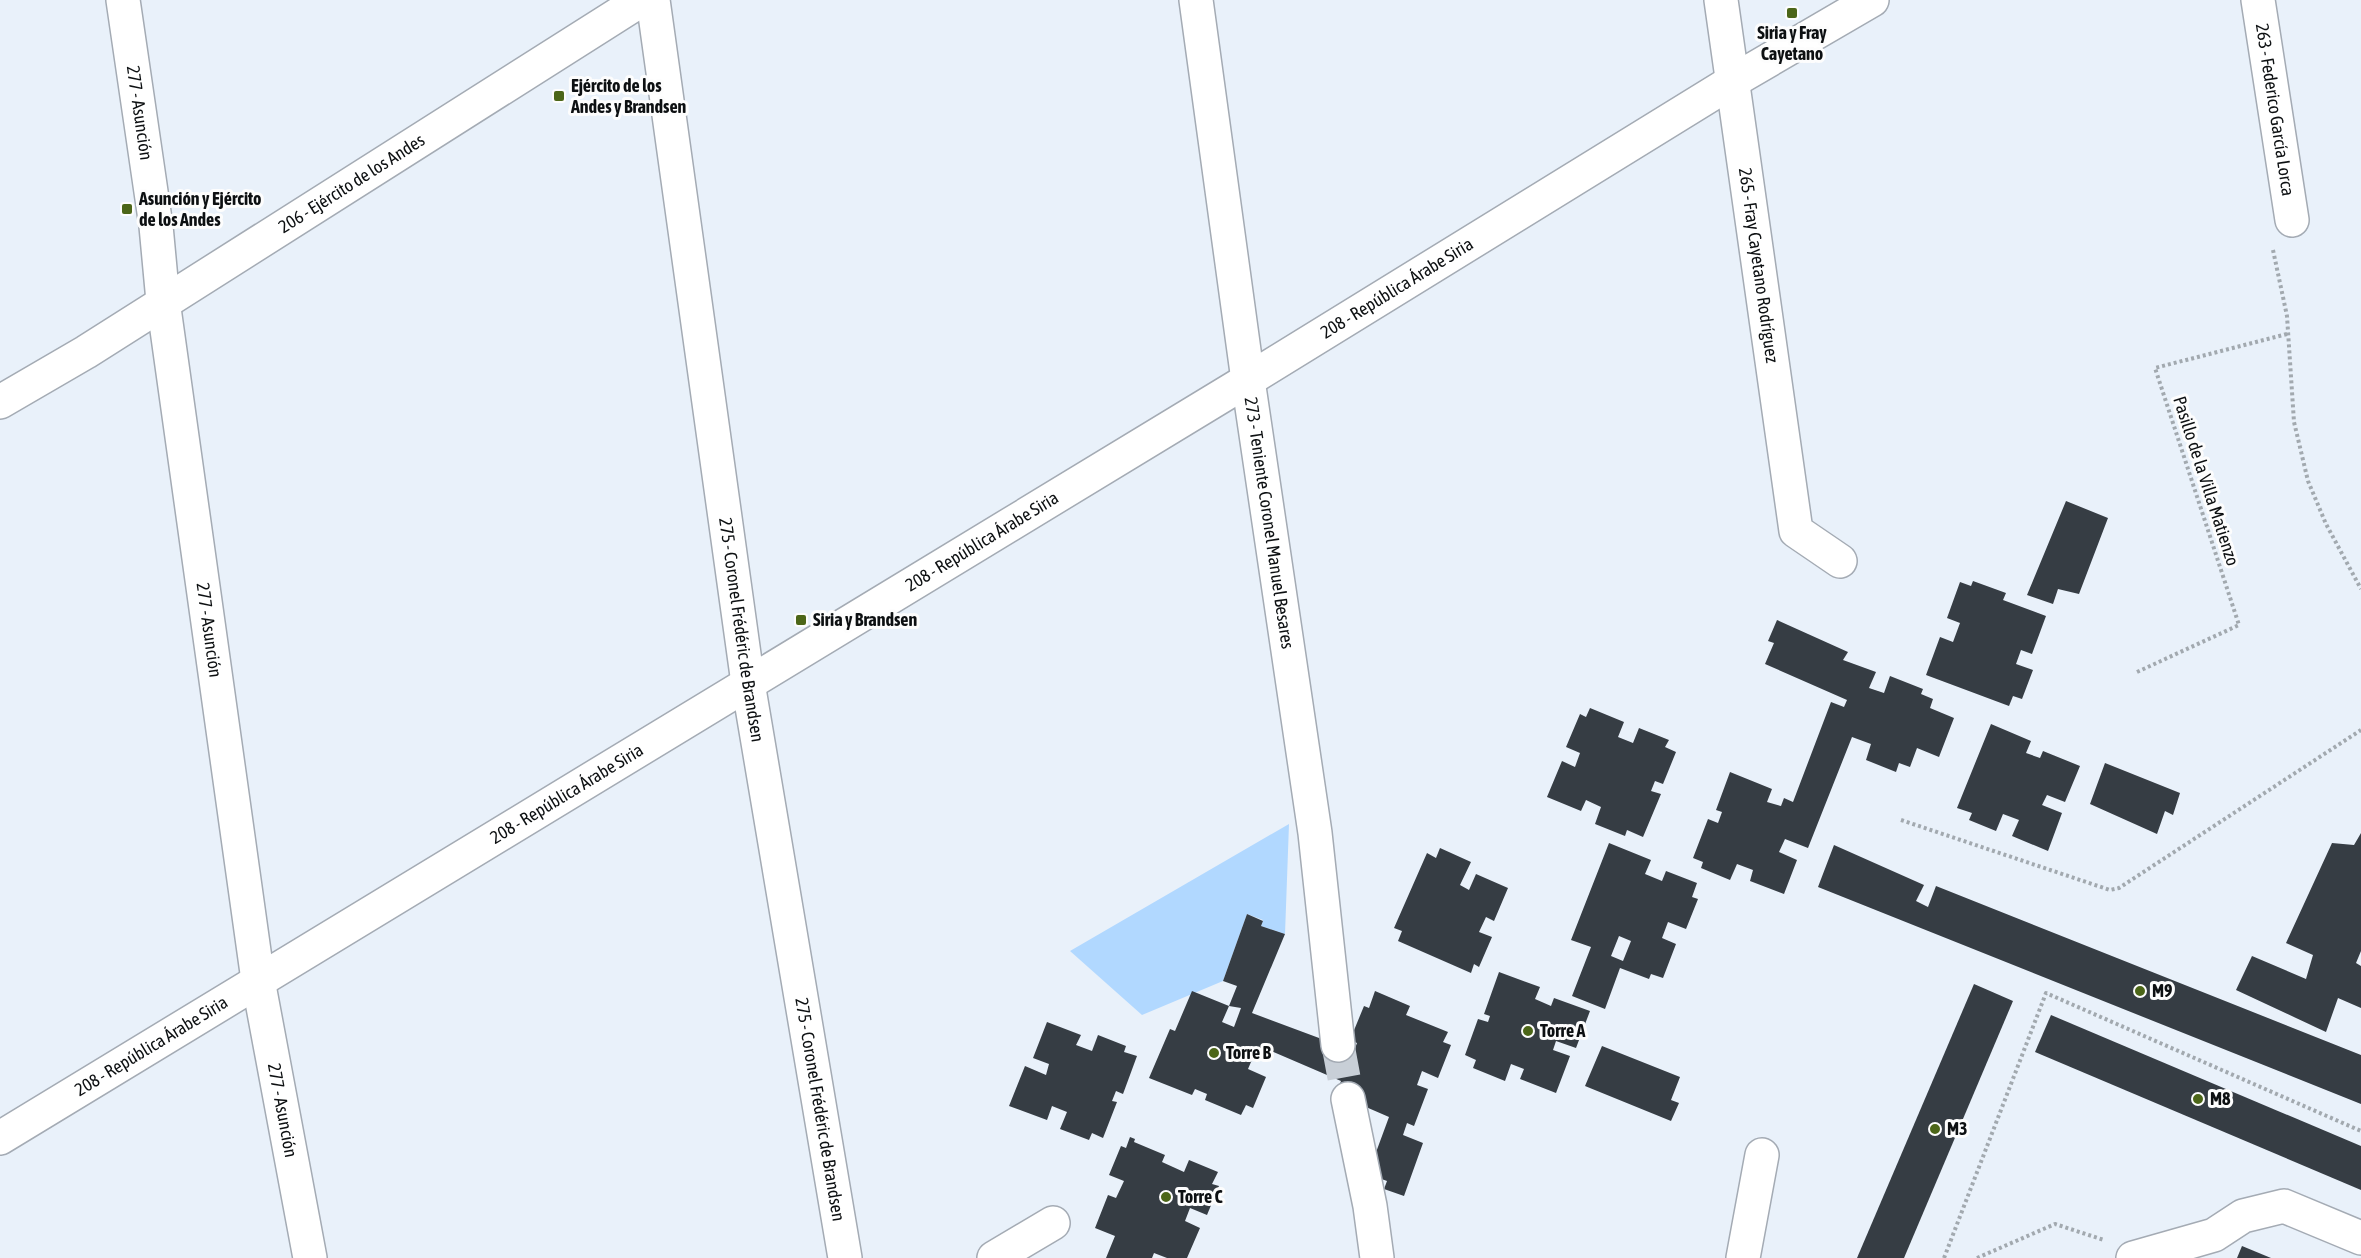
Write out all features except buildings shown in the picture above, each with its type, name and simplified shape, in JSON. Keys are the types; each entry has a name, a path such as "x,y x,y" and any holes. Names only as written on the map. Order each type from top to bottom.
{"street":[{"name":"277 - Asunción","path":"123,0 156,226 163,301 258,980 310,1258"},
{"name":"206 - Ejército de los Andes","path":"0,402 86,352 163,301 641,0"},
{"name":"275 - Coronel Frédéric de Brandsen","path":"653,0 748,683 845,1258"},
{"name":"273 - Teniente Coronel Manuel Besares","path":"1196,0 1248,380 1315,833 1338,1045"},
{"name":"265 - Fray Cayetano Rodríguez","path":"1721,0 1796,531 1839,561"},
{"name":"208 - República Árabe Siria","path":"0,1138 1248,380 1733,81 1872,0"},
{"name":"263 - Federico García Lorca","path":"2258,0 2292,219"},
{"path":"1348,1099 1370,1206 1377,1258"},
{"path":"1743,1258 1762,1155"},
{"path":"2137,1256 2214,1235 2244,1216 2284,1206 2361,1238"},
{"path":"994,1258 1053,1223"}],"path":[{"path":"2292,219 2272,246 2287,315 2294,422 2308,480 2326,524 2361,589"},
{"name":"Pasillo de la Villa Matienzo","path":"2137,672 2240,626 2155,368 2287,334"},
{"path":"1901,820 2110,890 2119,888 2361,730"},
{"path":"1944,1258 2046,993 2361,1131"},
{"path":"1977,1258 2055,1224 2137,1256"}],"shaded area":[{"path":"1289,824 1285,934 1261,926 1263,920 1247,914 1223,981 1142,1015 1070,951"}],"tunnel":[{"path":"1338,1045 1348,1099"}],"place":[{"name":"Siria y Fray Cayetano","path":"1792,13"},
{"name":"Ejército de los Andes y Brandsen","path":"559,96"},
{"name":"Asunción y Ejército de los Andes","path":"127,209"},
{"name":"Siria y Brandsen","path":"801,620"},
{"name":"M9","path":"2140,991"},
{"name":"Torre A","path":"1528,1031"},
{"name":"Torre B","path":"1214,1053"},
{"name":"M8","path":"2198,1099"},
{"name":"M3","path":"1935,1129"},
{"name":"Torre C","path":"1166,1197"}]}
